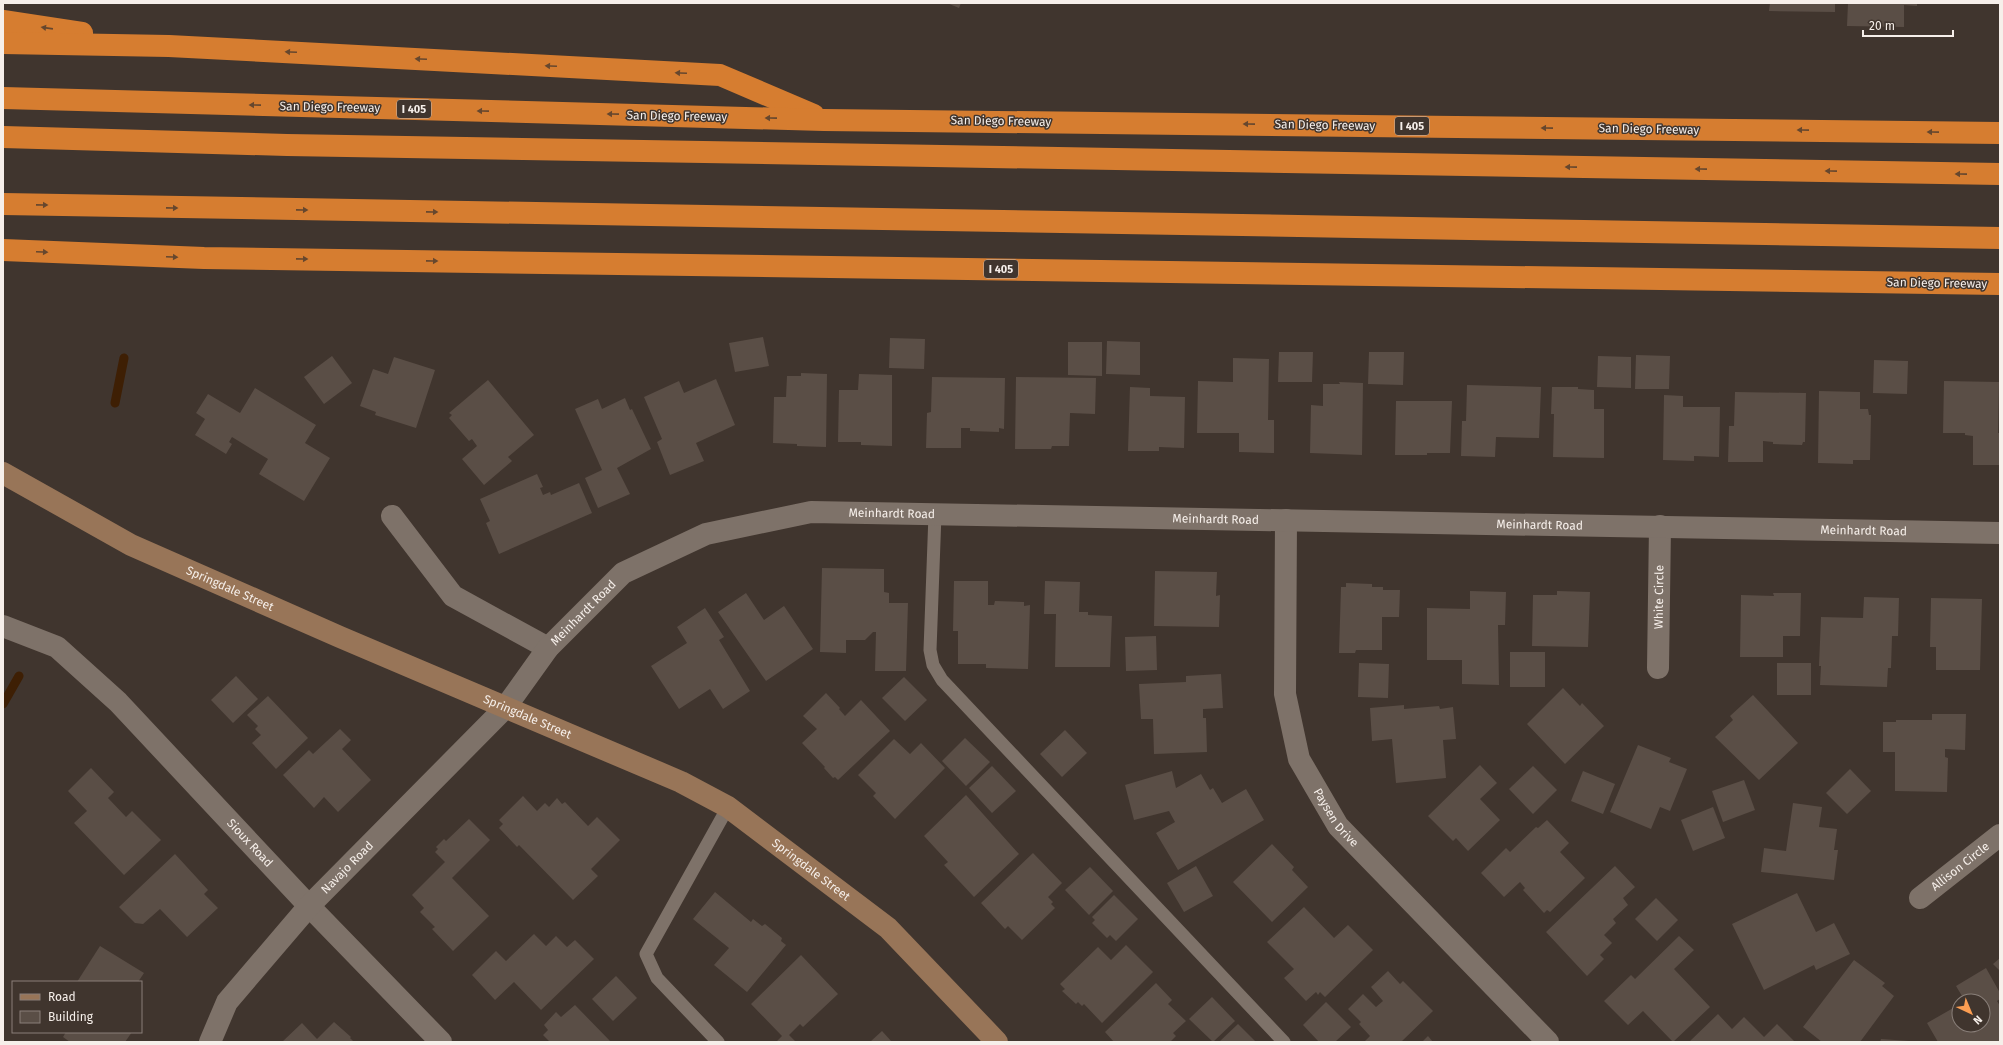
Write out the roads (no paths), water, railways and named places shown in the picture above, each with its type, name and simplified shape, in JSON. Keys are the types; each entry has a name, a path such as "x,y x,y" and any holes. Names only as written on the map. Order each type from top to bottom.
{"highway":[{"path":"3,21 169,46"},
{"path":"3,44 169,46 720,75 824,120"},
{"name":"San Diego Freeway","path":"3,98 824,120 2000,133"},
{"path":"3,137 303,146 2000,174"},
{"path":"3,204 2000,238"},
{"name":"San Diego Freeway","path":"3,250 204,258 2000,284"}],"main road":[{"name":"Springdale Street","path":"3,473 131,545 505,708 681,782 728,808 888,928 997,1042"}],"street":[{"name":"Meinhardt Road","path":"505,708 548,648 623,573 706,534 811,512 2000,532"},
{"path":"392,516 453,596 548,648"},
{"name":"Paysen Drive","path":"1286,520 1285,694 1299,759 1338,826 1548,1042"},
{"name":"White Circle","path":"1658,668 1660,526"},
{"name":"Sioux Road","path":"3,626 56,647 118,702 309,906 441,1042"},
{"name":"Navajo Road","path":"210,1042 227,1002 309,906 505,708"},
{"name":"Allison Circle","path":"1920,898 2000,835"}],"lane":[{"path":"935,514 930,650 933,665 942,680 960,701 1284,1042"},
{"path":"718,1042 657,978 646,954 728,808"}],"waterway":[{"path":"115,403 124,358"},
{"path":"3,704 19,676"}]}
